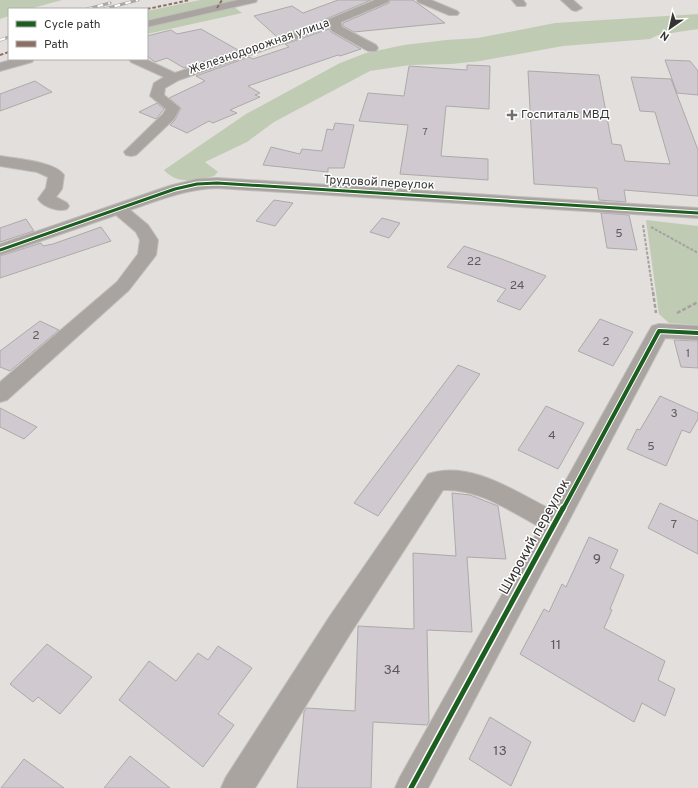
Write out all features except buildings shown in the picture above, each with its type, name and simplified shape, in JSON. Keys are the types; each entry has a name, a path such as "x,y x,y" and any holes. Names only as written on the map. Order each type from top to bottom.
{"street":[{"path":"148,24 252,0"},
{"name":"Железнодорожная улица","path":"137,60 174,77 312,30 384,0"},
{"path":"422,0 453,13"},
{"path":"566,0 576,8"},
{"path":"335,20 336,29 372,48"},
{"path":"0,67 24,60"},
{"path":"131,152 169,116 173,108 156,96 159,86 174,77"},
{"path":"0,161 41,168 56,175 54,189 46,199 61,206"},
{"name":"Трудовой переулок","path":"0,250 118,208 175,189 197,184 217,183 698,213"},
{"path":"0,394 123,286 147,256 149,240 142,229 118,208"},
{"path":"659,331 698,333"},
{"name":"Широкий переулок","path":"411,788 659,331"},
{"path":"237,788 340,625 436,481 451,480 480,485 555,523"}],"path":[{"path":"659,331 643,223 698,253"}],"green space":[{"path":"0,0 62,0 33,8 8,8 8,16 0,19"},
{"path":"200,0 241,0 229,3 242,13 148,34 148,11"},
{"path":"698,14 698,29 658,35 650,39 563,46 480,61 452,64 410,65 370,71 274,122 247,142 205,162 218,172 214,176 194,180 181,180 169,175 164,170 246,114 340,63 366,53 404,45 478,38 555,23"},
{"path":"646,220 698,226 698,325 669,323 659,314"}],"railway":[{"path":"108,8 138,0"},
{"path":"91,8 110,3"},
{"path":"0,40 8,37"}],"marked path":[{"path":"148,9 190,0"},
{"path":"217,8 222,0"},
{"path":"0,55 8,52"}],"cycle path":[{"path":"0,250 175,189 197,184 217,183 698,213"},
{"path":"411,788 659,331 698,333"}],"place":[{"name":"Госпиталь МВД","path":"512,115"}]}
